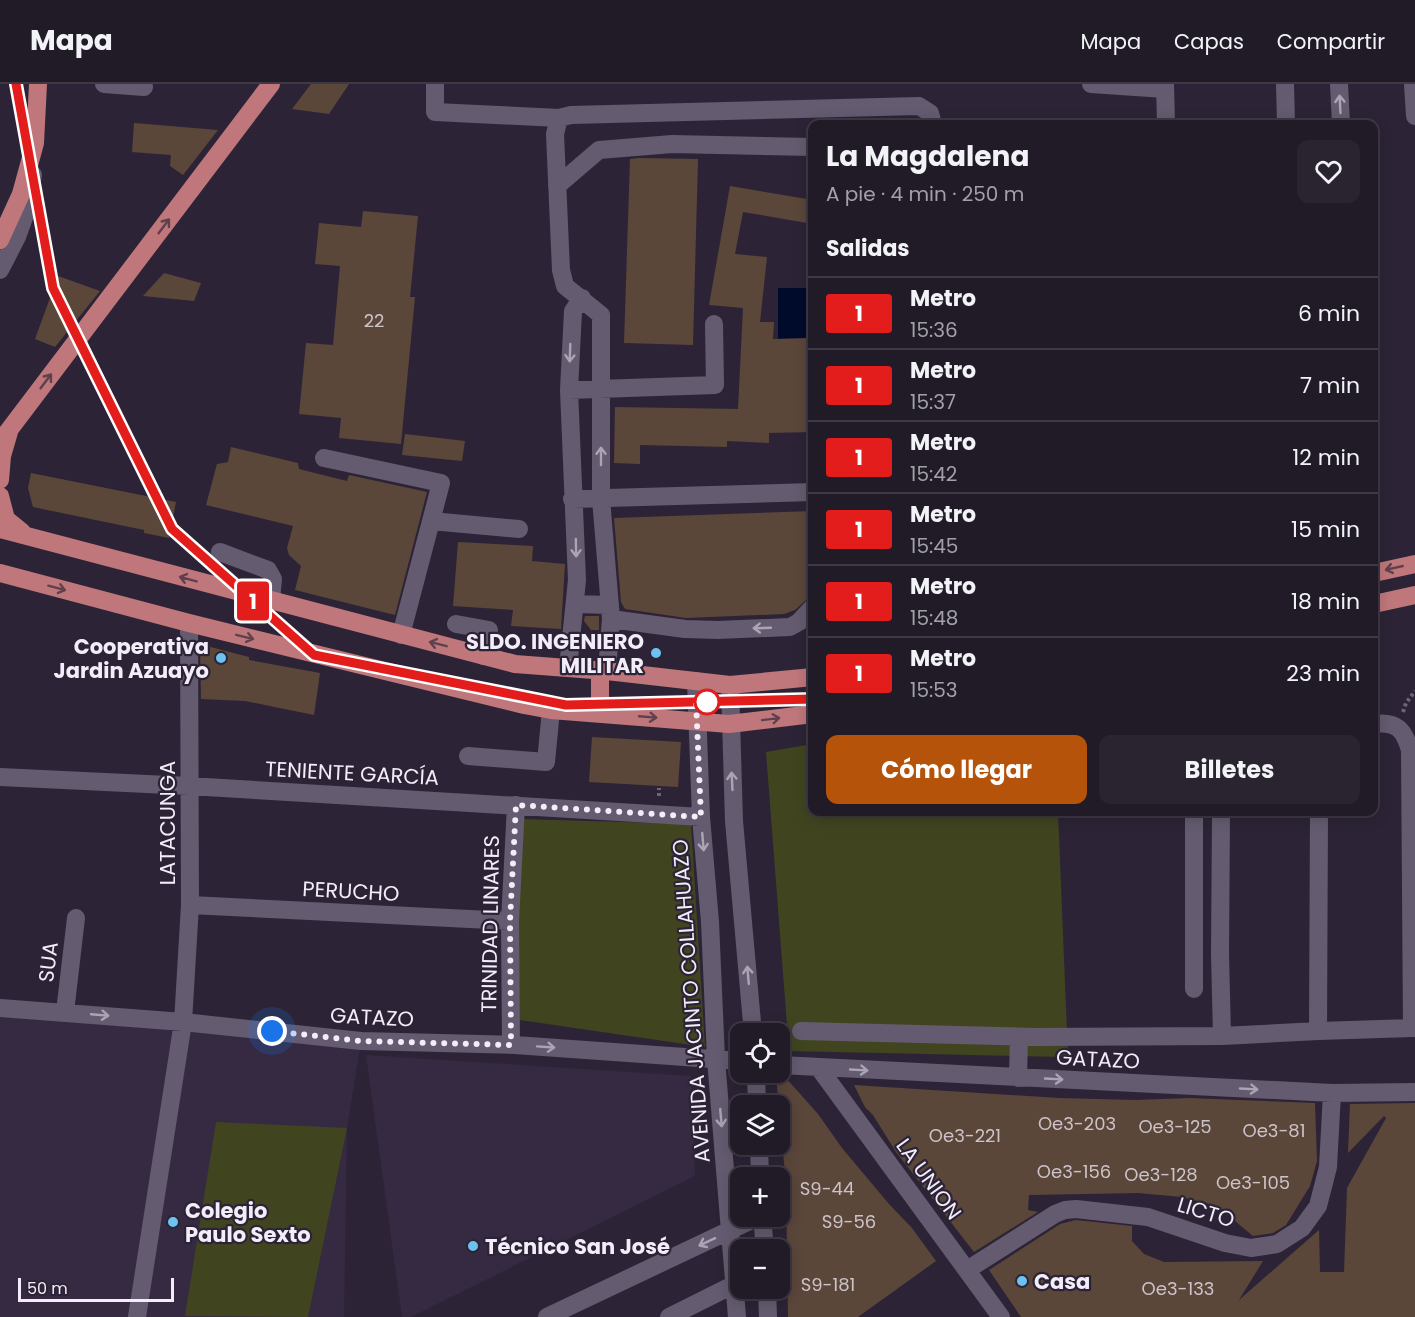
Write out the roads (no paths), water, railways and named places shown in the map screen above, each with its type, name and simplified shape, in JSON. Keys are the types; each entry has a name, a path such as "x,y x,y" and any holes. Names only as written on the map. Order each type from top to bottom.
{"main road":[{"path":"0,240 21,194 35,143 38,84"},
{"path":"0,480 5,435 271,84"},
{"path":"0,495 6,519 31,538"},
{"path":"0,529 515,664 729,685 808,677"},
{"path":"1378,572 1415,564"},
{"path":"0,573 189,623 551,710 729,724 808,715"},
{"path":"1378,603 1415,595"},
{"path":"600,713 604,671"}],"street":[{"path":"0,270 18,237 27,209 39,146 44,84"},
{"path":"104,84 144,87"},
{"path":"435,84 435,112 559,118 583,115 919,106 930,113 932,120"},
{"path":"1101,84 1165,86 1166,120"},
{"path":"1285,84 1286,120"},
{"path":"1339,84 1341,120"},
{"path":"1413,84 1415,116"},
{"path":"559,118 555,134 561,270 566,286 601,315 601,499 610,612 604,671"},
{"path":"557,186 599,150 672,144 808,147"},
{"path":"568,668 575,604 576,535 572,499 569,390 573,311 582,298"},
{"path":"569,390 715,385 714,324"},
{"path":"324,458 441,483 401,635"},
{"path":"572,499 808,492"},
{"path":"431,521 519,529"},
{"path":"220,552 268,570 273,579 271,600"},
{"path":"575,604 685,629 790,627 806,623"},
{"name":"LATACUNGA","path":"137,1317 183,1022 190,905 189,623"},
{"path":"456,624 489,630 483,656"},
{"name":"AVENIDA JACINTO COLLAHUAZO","path":"696,681 701,817 710,922 716,1059 732,1239"},
{"path":"729,685 734,821 752,1023"},
{"path":"468,756 546,762 551,710"},
{"path":"801,1031 1019,1036 1222,1036 1414,1028 1410,750 1406,736 1397,727 1378,724"},
{"name":"TENIENTE GARCÍA","path":"0,777 701,817"},
{"name":"TRINIDAD LINARES","path":"511,1045 510,921 516,805"},
{"path":"1194,816 1194,989"},
{"path":"1221,816 1222,1036"},
{"path":"1318,1031 1319,816"},
{"name":"PERUCHO","path":"190,905 510,921"},
{"name":"SUA","path":"65,1012 76,918"},
{"name":"GATAZO","path":"0,1008 183,1022 361,1041 511,1045 730,1060"},
{"path":"1018,1078 1019,1036"},
{"name":"GATAZO","path":"790,1066 1332,1093 1415,1092"},
{"name":"LA UNION","path":"819,1068 1001,1317"},
{"name":"LICTO","path":"967,1270 1055,1214 1076,1209 1148,1217 1225,1243 1251,1248 1277,1244 1302,1228 1318,1206 1328,1167 1332,1093"},
{"path":"547,1317 737,1227"},
{"path":"669,1317 730,1286"},
{"name":"AVENIDA JACINTO COLLAHUAZO","path":"737,1317 738,1299"},
{"path":"767,1299 768,1317"}],"water":[{"path":"778,288 808,288 808,338 778,339"}],"metro line":[{"name":"1","path":"16,84 53,288 172,529 314,655 566,705 808,699"}],"place":[{"name":"SLDO. INGENIERO MILITAR","path":"656,653"},
{"name":"Cooperativa Jardin Azuayo","path":"221,658"},
{"name":"Colegio Paulo Sexto","path":"173,1222"},
{"name":"Técnico San José","path":"473,1246"},
{"name":"Casa","path":"1022,1281"}]}
